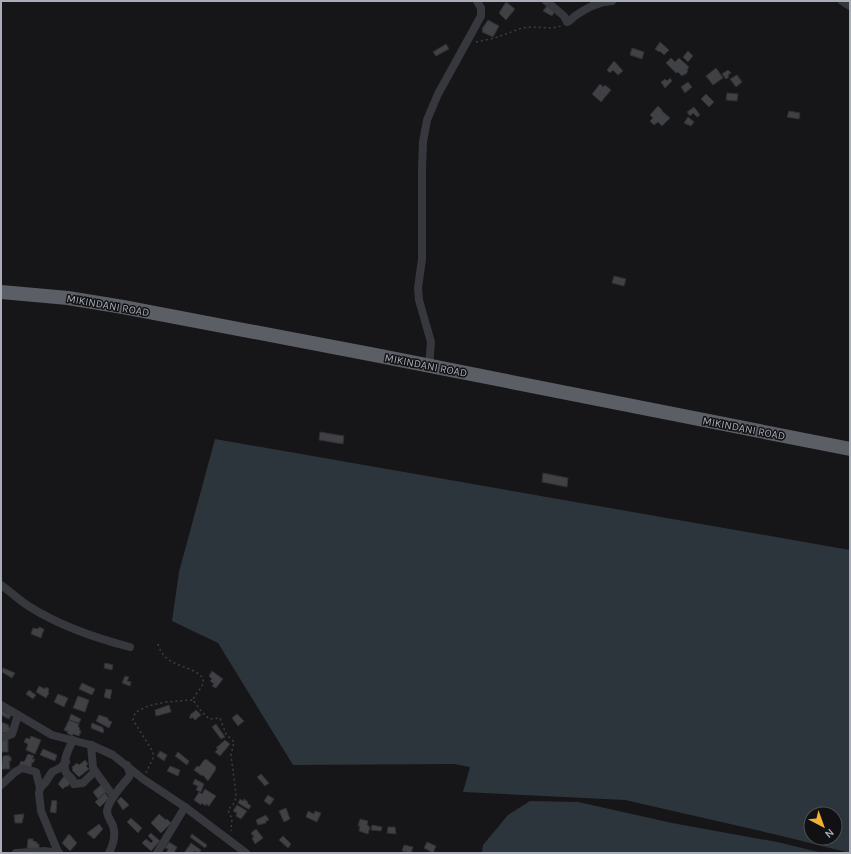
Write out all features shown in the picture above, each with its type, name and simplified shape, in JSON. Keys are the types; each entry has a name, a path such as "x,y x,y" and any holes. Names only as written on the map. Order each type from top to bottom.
{"highway":[{"name":"MIKINDANI ROAD","path":"1,292 68,298 123,307 850,448"}],"street":[{"path":"429,366 430,342 419,300 418,288 422,259 423,142 427,120 438,94 481,16 481,8 478,1"},
{"path":"546,1 564,16 567,22 594,4 612,1"},
{"path":"842,1 850,6"},
{"path":"1,585 29,607 58,623 101,640 130,647"},
{"path":"1,705 52,735 91,745 113,755 143,779 185,807 246,853"},
{"path":"1,738 12,734 18,715"},
{"path":"73,740 66,754 66,772 72,778 75,785 83,783 95,771"},
{"path":"91,745 92,763 95,771 111,793"},
{"path":"40,788 52,772 60,768 66,762"},
{"path":"109,853 114,834 113,825 107,810 109,804 129,777 130,774 127,765"},
{"path":"1,785 15,772 22,768 36,772 40,788 38,796 41,811 58,853"},
{"path":"156,853 185,807"},
{"path":"16,853 44,851 58,853"}],"path":[{"path":"466,44 487,41 522,28 553,28 567,22"},
{"path":"158,644 160,651 168,660 194,672 203,678 204,682 202,688 194,696 193,700"},
{"path":"143,779 151,764 153,752 133,720 135,713 143,708 169,702 193,700"},
{"path":"193,700 201,712 209,719 220,718 226,734 234,742 231,755 236,794 235,802 228,810 232,819 229,841"}],"shaded area":[{"path":"215,439 850,550 850,853 822,846 843,846 843,806 803,806 803,841 625,800 463,792 470,767 454,764 293,765 218,643 172,621 179,572"},
{"path":"530,801 578,802 672,823 777,842 823,853 482,853 483,845 508,815"}],"building":[{"path":"506,2 515,9 506,20 499,13"},
{"path":"547,6 555,11 552,16 543,11"},
{"path":"488,20 499,26 493,37 482,32 482,29"},
{"path":"660,42 669,50 664,55 655,49"},
{"path":"446,44 449,49 436,56 433,52"},
{"path":"632,48 644,52 642,59 630,55"},
{"path":"688,51 693,56 688,62 683,57"},
{"path":"671,58 675,62 679,58 689,67 685,75 684,74 682,76 678,72 676,73 666,63"},
{"path":"614,61 623,71 618,75 613,70 610,73 607,70"},
{"path":"716,68 723,78 713,85 706,76"},
{"path":"728,70 731,73 726,79 722,74"},
{"path":"737,75 742,82 736,87 730,79"},
{"path":"670,78 672,81 665,88 661,82 665,79 667,81"},
{"path":"688,82 692,87 685,93 681,87"},
{"path":"600,84 603,87 605,85 611,90 601,102 592,94"},
{"path":"727,93 738,94 737,101 726,100"},
{"path":"706,94 714,102 709,107 701,99"},
{"path":"658,106 670,118 662,126 658,122 654,125 650,121 653,118 650,115"},
{"path":"694,107 700,115 697,117 693,113 690,116 687,112"},
{"path":"789,111 800,113 799,119 787,117"},
{"path":"688,117 694,122 691,126 684,123"},
{"path":"614,276 626,279 624,286 612,283"},
{"path":"320,432 344,436 343,444 319,440"},
{"path":"543,473 568,478 567,487 542,482"},
{"path":"39,627 44,629 41,638 31,634 33,628 38,629"},
{"path":"105,663 113,665 112,670 104,668"},
{"path":"3,668 15,673 12,678 2,672"},
{"path":"212,671 223,679 216,688 212,686 214,684 210,681 212,679 209,676"},
{"path":"125,676 129,677 127,681 131,682 130,686 122,683"},
{"path":"82,683 95,689 92,695 79,689"},
{"path":"39,686 49,689 49,693 46,698 36,692"},
{"path":"106,689 112,690 110,699 104,697"},
{"path":"29,690 36,695 33,699 26,694"},
{"path":"58,694 68,698 64,707 54,702"},
{"path":"78,696 89,700 85,712 73,708"},
{"path":"169,705 171,712 156,716 155,710"},
{"path":"1,710 11,715 9,719 1,715"},
{"path":"196,710 201,715 195,720 192,717 191,719 189,717 191,716 190,715"},
{"path":"71,714 81,719 79,723 69,720"},
{"path":"237,714 244,721 238,726 232,718"},
{"path":"99,715 108,718 108,720 112,722 109,728 96,721"},
{"path":"69,720 79,724 78,727 81,731 79,736 73,734 72,736 64,730"},
{"path":"1,722 9,725 8,727 13,728 13,730 5,733 1,732"},
{"path":"92,723 102,727 104,730 103,733 91,728"},
{"path":"216,724 225,737 221,739 212,727"},
{"path":"31,736 41,740 35,754 26,750 28,744 24,742 26,738 30,739"},
{"path":"8,738 8,752 1,752 1,739"},
{"path":"225,740 230,744 220,756 215,752 218,749 216,748"},
{"path":"43,749 57,755 55,761 40,755"},
{"path":"160,751 167,755 164,761 157,756"},
{"path":"178,752 189,761 187,765 175,756"},
{"path":"28,754 34,756 32,759 35,759 33,763 32,762 31,769 19,766 21,761 24,762"},
{"path":"9,755 9,757 11,757 11,761 9,761 10,769 1,769 3,756"},
{"path":"206,759 216,767 208,781 203,775 202,776 194,770"},
{"path":"85,760 88,764 86,766 89,769 79,777 72,770 72,767 77,763 79,765"},
{"path":"170,766 180,770 178,776 167,771"},
{"path":"261,774 269,783 265,786 257,777"},
{"path":"65,775 72,781 63,789 58,784"},
{"path":"195,779 204,784 201,792 196,790 198,786 193,784"},
{"path":"101,785 107,791 98,799 93,792"},
{"path":"205,789 216,796 209,806 206,804 205,806 202,803 201,805 194,800 199,792 202,794"},
{"path":"105,793 109,798 100,807 95,802"},
{"path":"268,795 274,799 270,805 264,801"},
{"path":"121,797 129,805 123,810 117,801"},
{"path":"240,799 243,801 244,799 248,802 247,803 251,806 249,809 238,803"},
{"path":"52,800 57,801 56,813 50,812"},
{"path":"237,805 247,811 241,819 236,816 237,813 233,811"},
{"path":"286,808 290,819 284,822 279,811"},
{"path":"308,811 314,814 315,811 321,813 317,822 306,817"},
{"path":"24,814 22,823 15,823 14,815"},
{"path":"159,814 171,823 161,833 151,823"},
{"path":"266,815 269,820 266,821 266,823 258,825 256,820"},
{"path":"131,818 142,828 138,833 127,822"},
{"path":"360,819 368,821 367,825 370,827 368,834 359,831 360,826 358,826"},
{"path":"99,824 103,829 94,839 87,833"},
{"path":"372,825 382,827 381,831 371,830"},
{"path":"388,827 395,827 396,834 387,833"},
{"path":"256,829 263,838 255,844 252,838 254,837 251,833"},
{"path":"151,833 160,841 151,851 142,843 146,839 151,843 153,841 148,836"},
{"path":"69,834 77,843 70,851 62,843"},
{"path":"192,834 207,845 205,848 190,837"},
{"path":"283,836 291,844 288,848 279,840"},
{"path":"28,839 33,839 33,841 37,842 37,844 39,844 39,849 27,848"},
{"path":"169,842 177,847 174,853 166,853 168,849 165,848"},
{"path":"427,842 436,846 433,853 424,848"},
{"path":"191,843 201,850 199,853 194,851 193,853 184,853"},
{"path":"404,845 413,847 411,853 402,851"}]}
